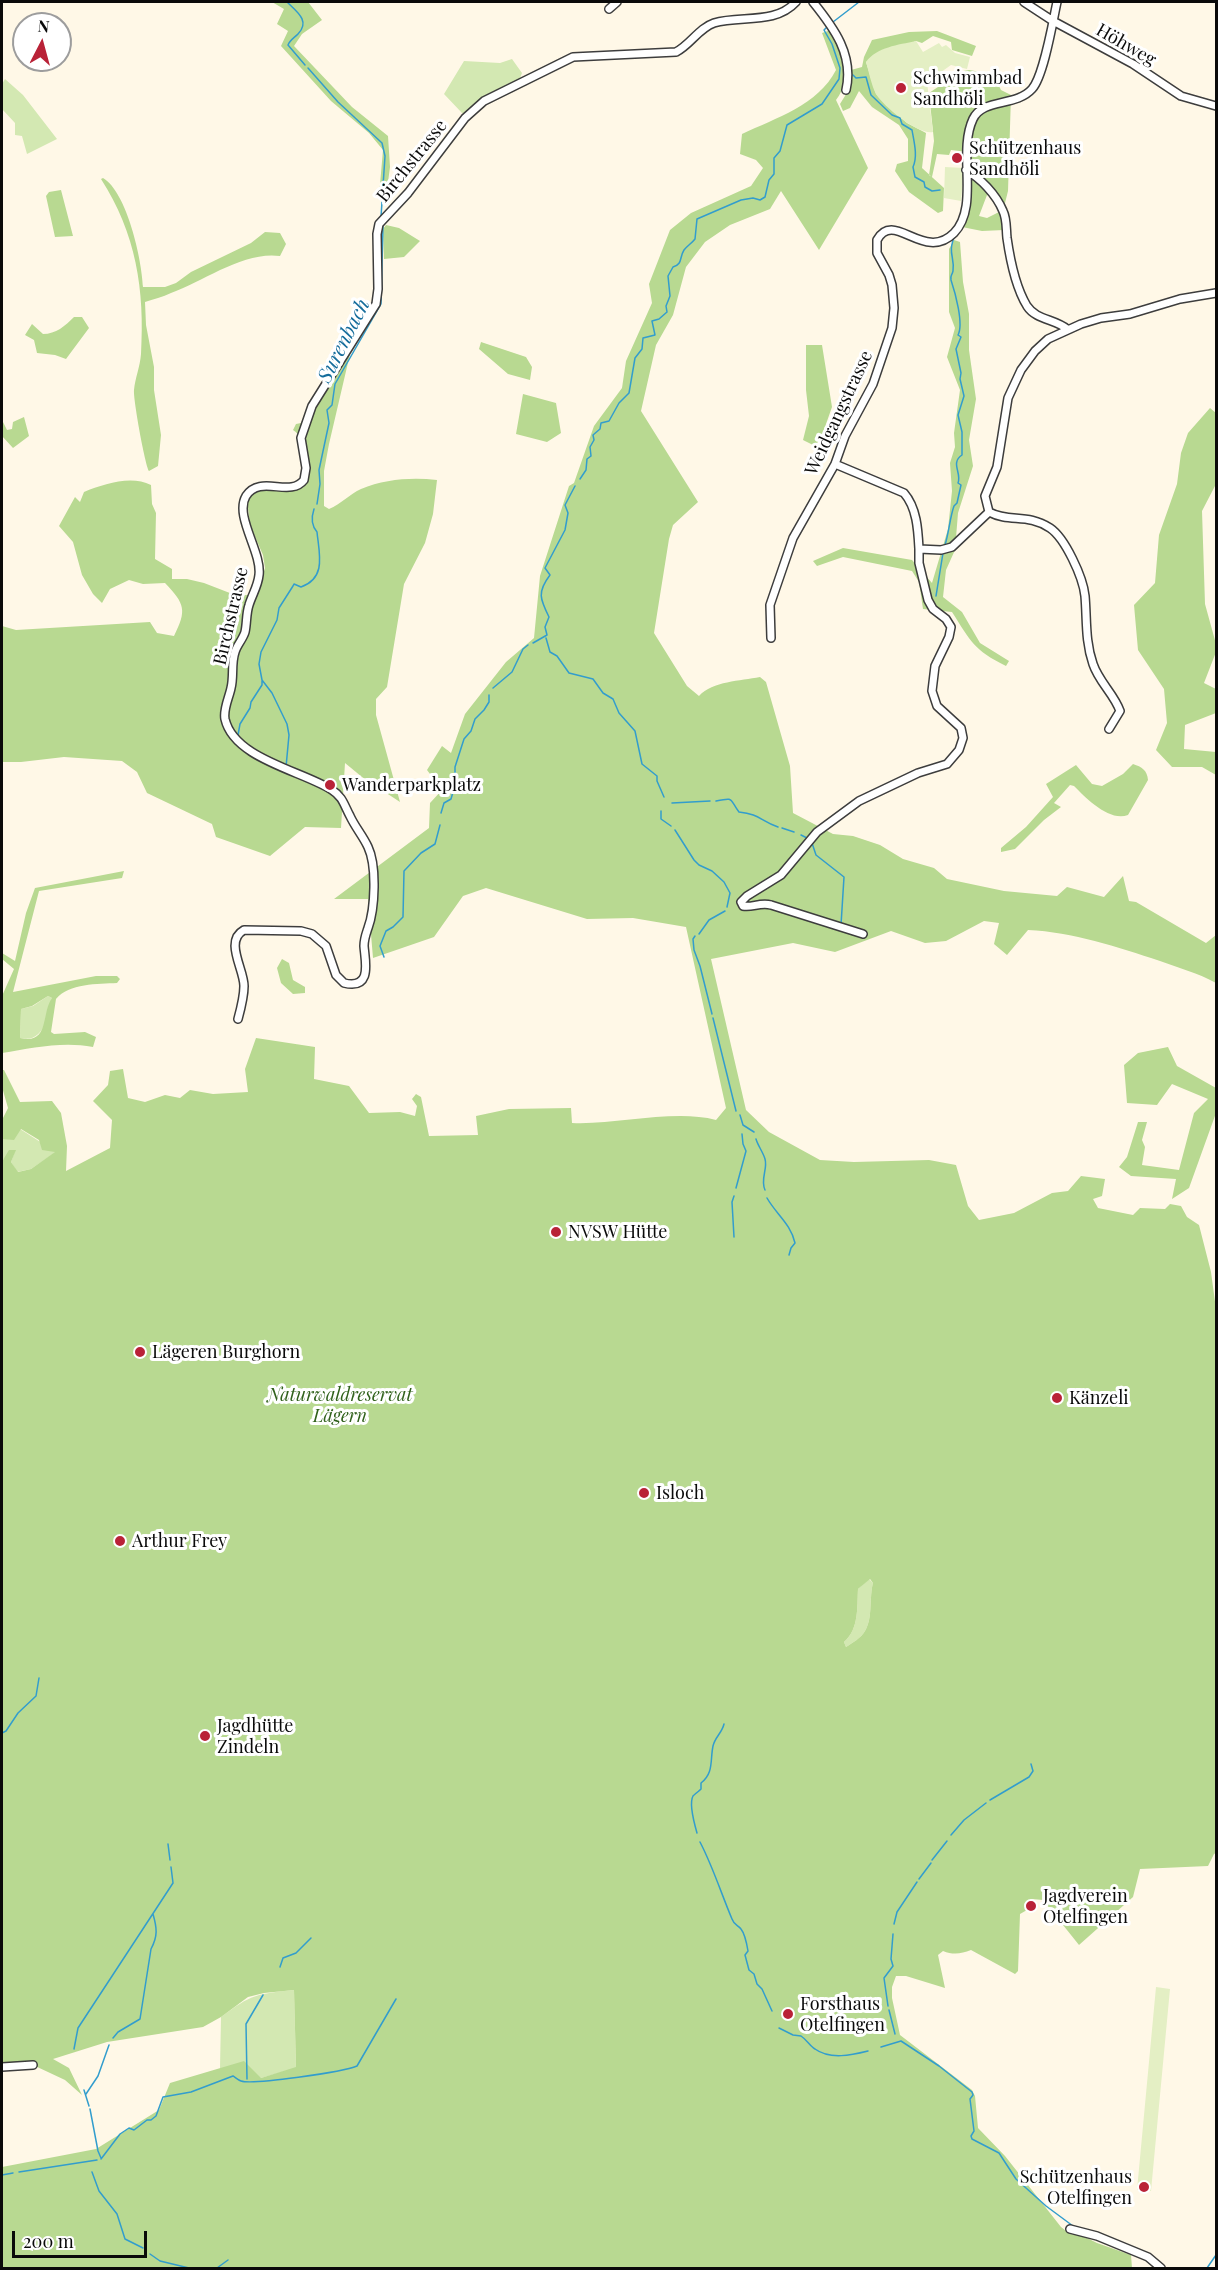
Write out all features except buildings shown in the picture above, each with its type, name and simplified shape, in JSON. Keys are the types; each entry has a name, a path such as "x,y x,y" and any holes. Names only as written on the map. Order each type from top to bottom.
{"street":[{"path":"609,9 617,2"},
{"name":"Birchstrasse","path":"238,1018 244,985 235,942 238,934 244,930 309,933 326,946 340,980 350,984 355,984 365,975 368,961 364,945 365,935 374,911 372,862 369,849 348,814 345,802 327,787 252,752 236,739 226,723 225,711 232,685 234,655 244,635 248,608 259,574 258,559 243,513 244,501 248,493 257,488 294,487 300,485 304,480 306,468 301,438 312,406 376,304 379,224 408,193 473,110 496,94 577,56 676,52 713,24 760,19 787,9 796,2"},
{"path":"813,2 832,27 846,56 849,70 846,90"},
{"name":"Höhweg","path":"1024,2 1053,21 1133,64 1181,96 1216,106"},
{"path":"1057,2 1039,76 1033,88 1011,101 986,106 974,117 970,128 966,170 987,187 1002,208 1011,260 1027,306 1037,315 1067,329"},
{"name":"Weidgangstrasse","path":"771,638 770,605 793,538 835,464 845,436 873,384 893,320 892,285 889,274 877,253 877,240 882,233 892,230 930,243 939,242 950,236 961,224 967,208 966,170"},
{"path":"989,512 986,493 997,467 1008,398 1015,381 1035,351 1048,339 1092,320 1130,314 1180,299 1216,294"},
{"path":"835,464 904,493 910,502 916,519 919,563 927,600 933,609 946,618 951,627 949,637 935,666 932,691 937,706 961,728 963,738 959,750 947,764 918,773 859,801 816,832 781,874 747,896 741,903 746,907 760,903 771,905 863,934"},
{"path":"919,549 941,550 952,547 989,512"},
{"path":"989,512 1002,517 1036,520 1054,531 1066,545 1084,591 1087,638 1093,665 1120,711 1109,729"},
{"path":"2,2067 33,2065"},
{"path":"1070,2229 1092,2235 1148,2258 1161,2268"}],"green space":[{"path":"272,2 308,2 322,20 302,34 294,46 352,107 388,136 390,167 386,197 379,196 383,150 369,133 331,101 281,46 288,31 277,24 284,9"},
{"name":"Naturwaldreservat Lägern","path":"831,30 839,47 845,74 844,83 836,100 868,168 819,250 781,191 770,209 730,225 705,242 686,267 673,315 656,345 641,411 698,502 673,525 654,633 687,686 699,696 712,687 727,682 760,677 766,682 790,766 793,813 833,834 853,836 880,845 903,859 934,868 947,879 1004,891 1057,896 1067,887 1104,897 1123,876 1129,901 1136,902 1206,943 1216,935 1216,983 1160,961 1111,946 1045,931 1028,930 1007,955 994,944 999,923 984,921 946,941 925,943 891,931 835,952 793,943 711,959 746,1110 769,1132 820,1160 854,1162 929,1160 956,1165 968,1206 979,1220 1014,1213 1052,1193 1068,1191 1081,1176 1105,1179 1102,1196 1093,1199 1098,1208 1133,1215 1140,1208 1165,1209 1170,1204 1181,1206 1187,1217 1199,1225 1211,1272 1216,1309 1216,1853 1208,1866 1140,1869 1133,1897 1079,1945 1043,1900 1032,1899 1024,1904 1027,1910 1020,1914 1018,1971 1015,1974 971,1950 957,1954 943,1951 938,1955 945,1988 906,1976 896,1976 892,1987 892,1998 900,2035 972,2090 975,2096 978,2128 1005,2156 1061,2227 1070,2234 1083,2236 1131,2255 1132,2268 2,2268 2,2167 96,2149 159,2110 170,2083 244,2061 261,2078 296,2067 294,1990 248,1997 203,2027 107,2042 53,2059 69,2068 82,2095 65,2080 33,2065 2,2067 2,1159 9,1150 16,1150 11,1162 18,1172 31,1169 55,1152 42,1150 39,1140 21,1129 14,1140 2,1139 2,1120 8,1108 2,1087 2,1070 20,1102 52,1101 61,1113 67,1146 66,1171 110,1148 112,1120 93,1101 108,1085 110,1071 123,1069 128,1098 145,1102 165,1095 180,1098 190,1090 213,1094 248,1092 245,1069 256,1038 315,1047 314,1079 349,1086 369,1113 400,1112 415,1116 417,1106 412,1099 416,1094 421,1097 429,1136 478,1135 476,1116 509,1109 571,1108 572,1123 589,1123 682,1116 716,1120 726,1108 686,927 633,918 587,919 486,888 463,896 434,937 373,958 368,899 334,899 429,828 430,803 442,790 427,770 442,746 451,753 465,714 506,662 534,638 540,576 569,486 574,483 594,426 622,388 626,361 652,303 649,284 670,230 691,213 751,186 763,168 756,160 740,154 742,134 795,109 819,93 828,82 836,70 822,33","holes":["870,1579 873,1583 870,1614 865,1631 846,1647 844,1642 855,1625 858,1589"]},
{"path":"937,31 976,46 972,56 952,50 951,42 933,36 922,43 916,41 866,62 876,94 907,123 926,133 922,168 944,188 943,211 938,213 909,192 895,171 897,164 908,161 908,139 899,125 872,107 859,91 850,108 843,111 840,104 848,91 851,70 862,67 872,40 909,32"},
{"name":"Schwimmbad Sandhöli","path":"916,41 923,52 939,43 942,47 946,45 955,53 970,57 967,69 951,65 927,82 933,132 910,125 886,106 876,94 866,62 882,50"},
{"path":"512,59 522,73 518,83 467,114 462,113 444,94 464,61 500,63"},
{"path":"969,70 993,74 1001,90 1011,95 1008,191 1005,203 987,195 979,216 987,218 1001,211 1004,230 982,231 962,227 968,152 951,150 949,155 937,154 932,177 929,175 934,141 929,93 941,85 941,82 958,72"},
{"path":"5,79 23,95 57,139 27,154 22,136 15,135 15,123 2,109 2,84"},
{"path":"945,167 964,168 961,201 944,198"},
{"path":"103,178 119,197 132,228 140,261 143,287 165,287 176,283 191,272 251,243 265,232 280,233 286,244 280,256 252,258 238,262 184,288 145,302 161,435 158,466 149,471 134,396 140,363 142,330 136,263 123,220 101,179"},
{"path":"61,190 73,236 55,237 46,196 49,192"},
{"path":"386,225 399,228 420,241 404,257 384,259 383,229"},
{"path":"954,240 960,242 963,282 969,314 969,350 976,399 969,440 973,466 958,513 955,550 946,570 943,597 962,612 980,643 1009,661 1006,666 974,644 952,612 923,609 919,582 912,571 843,557 817,566 813,561 843,548 912,560 932,583 948,529 952,491 950,463 955,447 954,433 960,390 947,357 955,328 949,312 949,249"},
{"path":"74,317 82,317 89,328 66,359 37,353 34,340 25,335 32,324 43,334 48,334 60,329"},
{"path":"481,342 526,357 532,367 530,380 508,374 479,349"},
{"path":"806,345 822,345 832,407 820,441 813,445 803,440 809,416 806,390"},
{"path":"346,353 350,354 324,471 324,506 329,509 361,489 379,483 408,479 437,480 433,514 425,543 404,584 387,687 376,699 376,715 400,802 345,763 341,828 305,827 270,856 216,837 212,824 147,793 137,772 122,761 64,757 2,762 2,626 16,630 150,622 157,633 174,636 181,620 180,602 165,583 143,584 129,580 110,589 102,603 93,594 82,575 73,542 59,526 75,497 80,502 84,492 118,482 135,481 151,485 152,504 156,513 155,559 172,569 172,579 187,579 204,583 235,595 256,595 265,568 263,555 250,525 247,499 258,488 293,485 304,477 302,445 293,430 296,424 301,423 310,402 318,398"},
{"path":"523,394 556,403 561,433 547,442 516,434"},
{"path":"1210,408 1216,413 1216,484 1202,511 1205,604 1216,652 1204,683 1216,689 1216,713 1185,725 1184,749 1216,752 1216,775 1202,767 1172,767 1156,750 1167,723 1164,689 1138,650 1134,605 1155,583 1159,535 1177,484 1181,453 1188,433"},
{"path":"24,417 29,436 13,448 2,436 2,424 3,422 7,430 12,429 13,422"},
{"path":"1133,764 1144,769 1148,780 1128,815 1113,815 1098,808 1070,785 1054,803 1061,807 1044,820 1015,849 1001,852 1001,848 1026,827 1053,797 1046,784 1076,765 1092,784 1102,786 1123,774"},
{"path":"124,871 122,878 39,891 13,992 96,976 117,976 120,979 117,983 76,987 56,999 51,1032 54,1034 85,1032 96,1037 93,1047 59,1045 2,1053 2,996 14,969 2,959 2,953 15,961 26,913 35,888","holes":["48,996 52,998 40,1032 36,1037 30,1039 20,1038 21,1009 32,1006"]},
{"path":"282,959 289,963 293,980 305,987 305,993 293,994 281,983 277,968"},
{"path":"48,996 52,998 44,1027 35,1037 20,1038 21,1009 33,1006"},
{"path":"1168,1047 1177,1066 1216,1088 1216,1113 1189,1188 1172,1199 1176,1179 1131,1176 1119,1167 1127,1157 1138,1122 1147,1122 1142,1140 1145,1147 1142,1165 1179,1170 1194,1113 1208,1099 1172,1084 1157,1105 1127,1103 1124,1065 1138,1053"},
{"path":"20,1129 56,1152 31,1169 17,1172 11,1162 15,1151 2,1159 2,1139"},
{"path":"869,1579 873,1583 867,1626 861,1636 846,1647 844,1642 855,1625 858,1589"},
{"path":"1156,1987 1170,1989 1151,2191 1137,2190"},
{"path":"294,1990 296,2068 261,2078 220,2068 221,2017 255,1996"}],"waterway":[{"name":"Surenbach","path":"287,2 303,21 302,29 288,45 305,65"},
{"path":"833,22 859,2"},
{"path":"580,479 586,470 587,459 591,456 590,447 594,440 593,435 600,429 601,423 609,421 619,403 629,393 635,358 642,349 643,338 655,335 652,321 659,319 667,312 666,306 670,296 668,276 673,267 680,262 684,250 695,239 697,219 741,200 753,198 760,200 765,197 769,180 774,174 774,158 780,151 787,125 822,104 839,79 840,68 832,44 824,30 828,26"},
{"name":"Surenbach","path":"308,68 338,102 382,143 385,156 381,217"},
{"path":"853,75 856,78 866,77 871,95 892,115 900,118 902,124 912,130 915,177 924,182 925,187 932,191 940,190"},
{"name":"Surenbach","path":"317,504 320,484 319,470 329,423 327,410 332,405 335,384 381,304 383,225"},
{"path":"945,545 961,485 958,483 957,461 962,455 962,432 958,415 964,396 956,349 961,337 958,335 960,323 951,278 953,271 951,251 955,235"},
{"path":"533,643 547,635 545,627 549,617 541,596 543,586 550,575 545,568 565,530 568,513 565,505 575,486"},
{"name":"Surenbach","path":"286,767 289,735 287,724 272,693 262,680 259,664 261,652 277,620 279,608 294,584 301,587 309,583 318,571 319,548 317,532 312,521 314,509"},
{"path":"936,596 943,553"},
{"path":"546,638 550,652 557,656 569,673 593,679 603,693 613,699 619,713 635,731 642,764 657,776 664,797"},
{"path":"493,688 512,672 523,649 528,645"},
{"name":"Surenbach","path":"238,735 240,724 262,685 262,681"},
{"path":"441,813 444,803 451,799 455,785 455,767 464,739 471,731 475,719 489,702 489,695"},
{"path":"716,801 729,799 739,812 751,814 778,827"},
{"path":"672,803 710,801"},
{"path":"661,811 661,819 671,826"},
{"path":"384,957 380,946 386,931 403,917 404,871 421,853 435,844 440,825"},
{"path":"782,828 794,832"},
{"path":"675,830 694,860 724,882 730,893 727,907"},
{"path":"801,835 807,838"},
{"path":"812,843 816,855 844,877 841,925"},
{"path":"699,934 709,920 725,911"},
{"path":"695,936 694,950 712,1014"},
{"path":"713,1018 736,1111"},
{"path":"740,1115 743,1125 754,1132"},
{"path":"736,1188 746,1151 742,1134"},
{"path":"756,1139 765,1159 763,1182 765,1190"},
{"path":"734,1196 732,1202 734,1237"},
{"path":"767,1198 793,1236 795,1243 789,1255"},
{"path":"2,1733 36,1696 39,1678"},
{"path":"697,1833 692,1799 701,1789 701,1783 708,1775 714,1743 724,1724"},
{"path":"990,1800 1029,1777 1033,1771 1031,1764"},
{"path":"951,1835 964,1820 986,1803"},
{"path":"932,1860 947,1841"},
{"path":"700,1842 733,1921 744,1934 748,1951 745,1955 749,1970 754,1974 772,2011"},
{"path":"168,1844 170,1860"},
{"path":"919,1879 931,1863"},
{"path":"74,2049 78,2028 173,1883 171,1867"},
{"path":"894,1924 897,1912 917,1882"},
{"path":"113,2038 118,2032 140,2019 151,1949 156,1936 153,1914"},
{"path":"888,2006 884,1978 893,1966 891,1959 893,1934"},
{"path":"280,1967 283,1958 296,1953 311,1938"},
{"path":"247,2079 246,2024 263,1995"},
{"path":"101,2159 120,2134 129,2128 134,2130 156,2116 163,2097 191,2092 233,2076 241,2081 249,2082 279,2080 357,2066 396,1999"},
{"path":"889,2010 895,2034"},
{"path":"779,2028 801,2036 813,2048 827,2055 848,2055 868,2051"},
{"path":"881,2047 901,2041 939,2066 972,2092 970,2099 974,2131 972,2139 999,2153 1016,2179 1073,2226"},
{"path":"86,2094 98,2076 109,2045"},
{"path":"84,2090 89,2106"},
{"path":"90,2109 101,2158"},
{"path":"19,2172 97,2160"},
{"path":"92,2172 99,2191 117,2214 125,2239 143,2248"},
{"path":"2,2175 13,2173"},
{"path":"150,2254 160,2261 189,2268"},
{"path":"1207,2268 1216,2255"},
{"path":"217,2268 228,2260"}],"place":[{"name":"Schwimmbad Sandhöli","path":"901,88"},
{"name":"Schützenhaus Sandhöli","path":"957,158"},
{"name":"Wanderparkplatz","path":"330,785"},
{"name":"NVSW Hütte","path":"556,1232"},
{"name":"Lägeren Burghorn","path":"140,1352"},
{"name":"Känzeli","path":"1057,1398"},
{"name":"Isloch","path":"644,1493"},
{"name":"Arthur Frey","path":"120,1541"},
{"name":"Jagdhütte Zindeln","path":"205,1736"},
{"name":"Jagdverein Otelfingen","path":"1031,1906"},
{"name":"Forsthaus Otelfingen","path":"788,2014"},
{"name":"Schützenhaus Otelfingen","path":"1144,2187"}]}
